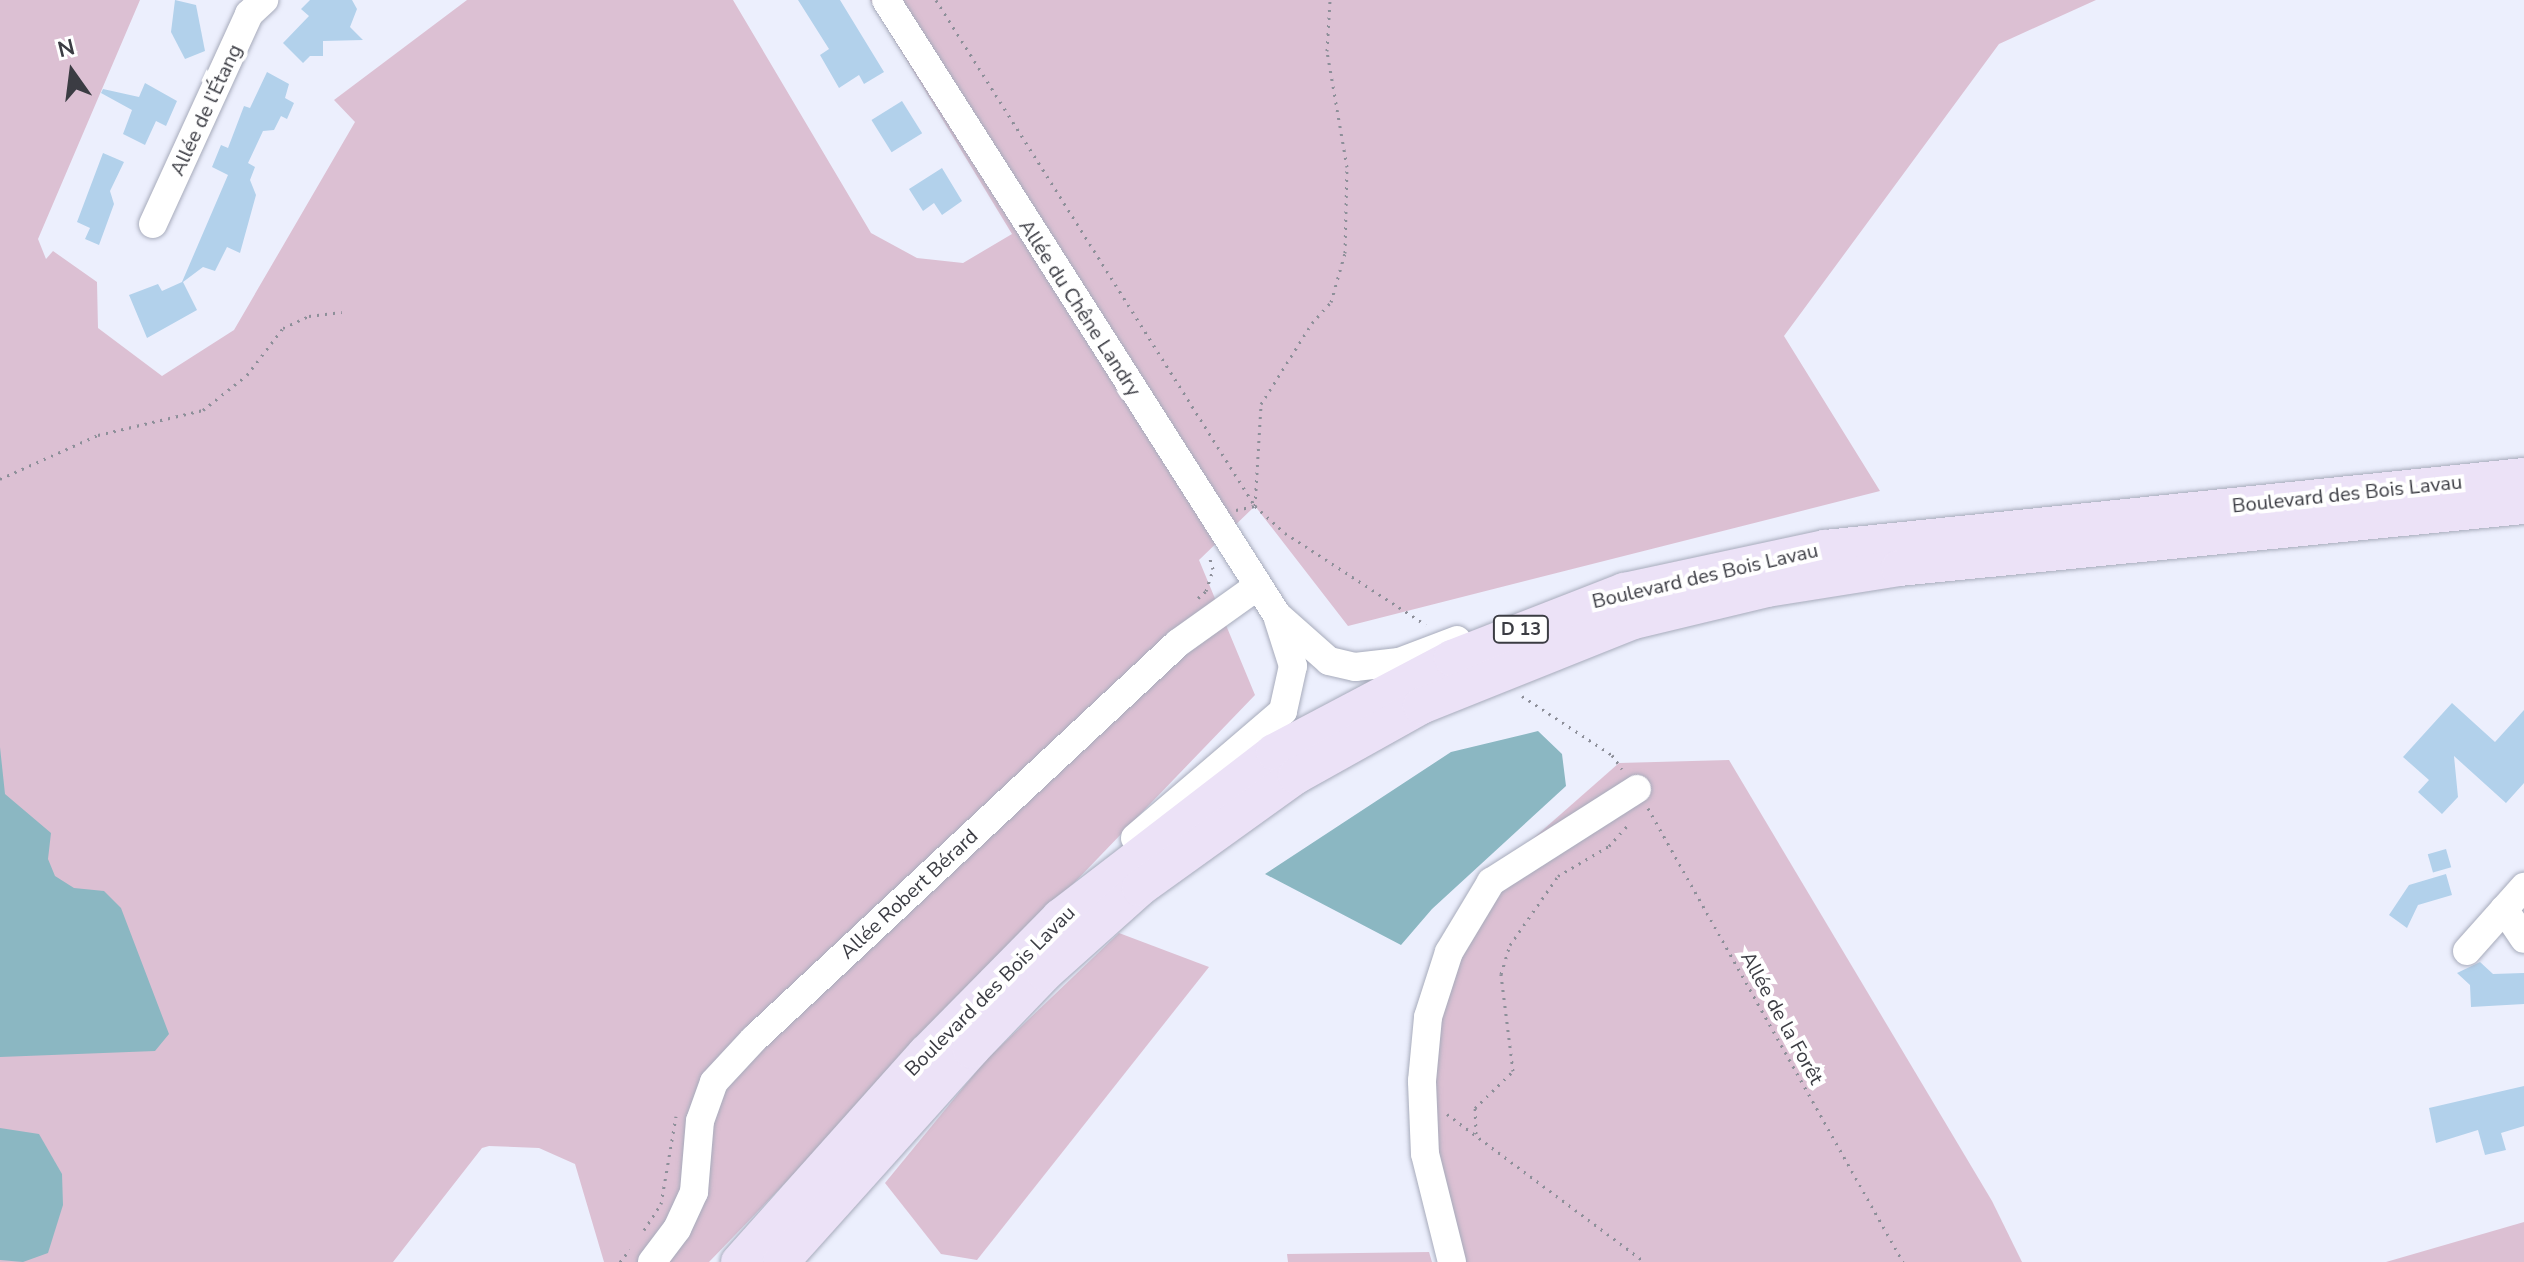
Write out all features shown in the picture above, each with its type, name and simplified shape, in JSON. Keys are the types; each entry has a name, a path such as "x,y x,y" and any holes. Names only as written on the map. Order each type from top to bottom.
{"main road":[{"name":"Boulevard des Bois Lavau","path":"739,1262 926,1053 1060,917 1274,752 1452,658 1568,609 1758,560 1892,538 2524,476"},
{"name":"Boulevard des Bois Lavau","path":"781,1262 992,1028 1140,888 1296,776 1421,706 1634,621 1767,589 1899,568 2524,506"}],"street":[{"name":"Allée de l’Étang","path":"153,224 249,14 264,0"},
{"name":"Allée du Chêne Landry","path":"886,0 1277,615 1329,661 1355,667 1399,662 1517,616 1568,609"},
{"name":"Allée Robert Bérard","path":"652,1262 677,1229 694,1192 700,1121 714,1082 754,1039 1178,643 1258,586"},
{"name":"Allée du Chêne Landry","path":"1060,917 1092,875 1283,711 1293,666 1277,615"},
{"path":"1452,1262 1425,1154 1423,1110 1428,1017 1449,952 1491,882 1637,789"},
{"path":"2467,951 2524,887"},
{"path":"2504,909 2524,939"}],"path":[{"path":"936,0 1199,425 1255,506 1285,533 1432,629"},
{"path":"1255,506 1261,404 1275,376 1331,302 1345,253 1347,167 1327,51 1330,0"},
{"path":"0,479 98,435 203,410 247,375 283,328 309,316 342,312"},
{"path":"1217,522 1240,507 1255,506"},
{"name":"Allée de la Forêt","path":"1520,695 1612,755 1637,789 1903,1262"},
{"path":"1476,1134 1475,1108 1513,1071 1501,974 1510,945 1558,876 1628,832 1637,789"},
{"path":"1423,1110 1448,1114 1645,1262"}],"shaded area":[{"path":"0,0 140,0 38,239 46,259 53,251 97,282 98,328 162,376 234,330 355,122 334,100 467,0 733,0 871,233 917,258 963,263 1012,234 870,0 2096,0 1999,44 1784,336 1880,491 1348,626 1255,506 1199,560 1255,695 709,1262 604,1262 575,1164 539,1148 489,1146 482,1148 393,1262 0,1262"},
{"path":"1729,760 1992,1201 2022,1262 1461,1262 1436,1157 1425,1020 1471,893 1619,763"},
{"path":"1119,933 1209,967 977,1260 941,1254 885,1183 985,1061"},
{"path":"2524,1222 2524,1262 2386,1262"},
{"path":"1429,1252 1432,1262 1288,1262 1287,1254"}],"water":[{"path":"1538,731 1562,754 1566,786 1432,909 1401,945 1265,874 1451,752"},
{"path":"0,747 5,794 51,833 48,859 55,876 74,888 104,891 121,908 169,1034 155,1051 0,1057"},
{"path":"0,1128 39,1134 62,1174 63,1205 48,1253 23,1262 0,1260"}],"building":[{"path":"175,0 196,5 205,51 185,59 171,32"},
{"path":"310,0 352,0 357,9 350,27 363,40 323,41 323,56 310,56 303,63 283,43 309,16 301,9"},
{"path":"798,0 840,0 884,72 864,84 859,75 839,88 820,55 829,49"},
{"path":"267,72 289,84 285,98 294,103 287,119 281,116 274,130 263,131 248,163 255,167 250,180 256,195 240,253 227,247 215,271 203,267 183,282 197,310 147,338 129,295 158,284 162,291 182,282 228,175 212,167 221,145 228,148 244,106 250,108"},
{"path":"145,83 177,101 166,126 156,121 145,145 123,134 132,110 101,93 103,89 139,97"},
{"path":"902,101 922,133 892,152 871,120"},
{"path":"103,153 124,162 110,191 114,204 99,245 85,239 90,228 77,222"},
{"path":"942,168 962,201 942,215 934,203 923,211 909,189"},
{"path":"2452,703 2495,742 2524,710 2524,783 2506,803 2454,756 2458,797 2442,814 2418,792 2429,780 2403,757"},
{"path":"2446,849 2451,867 2433,873 2428,854"},
{"path":"2446,874 2452,895 2418,905 2407,928 2389,915 2409,885"},
{"path":"2480,962 2493,974 2524,973 2524,1004 2471,1007 2470,985 2457,973"},
{"path":"2524,1086 2524,1126 2501,1133 2506,1150 2485,1155 2478,1130 2436,1143 2429,1108"}]}
